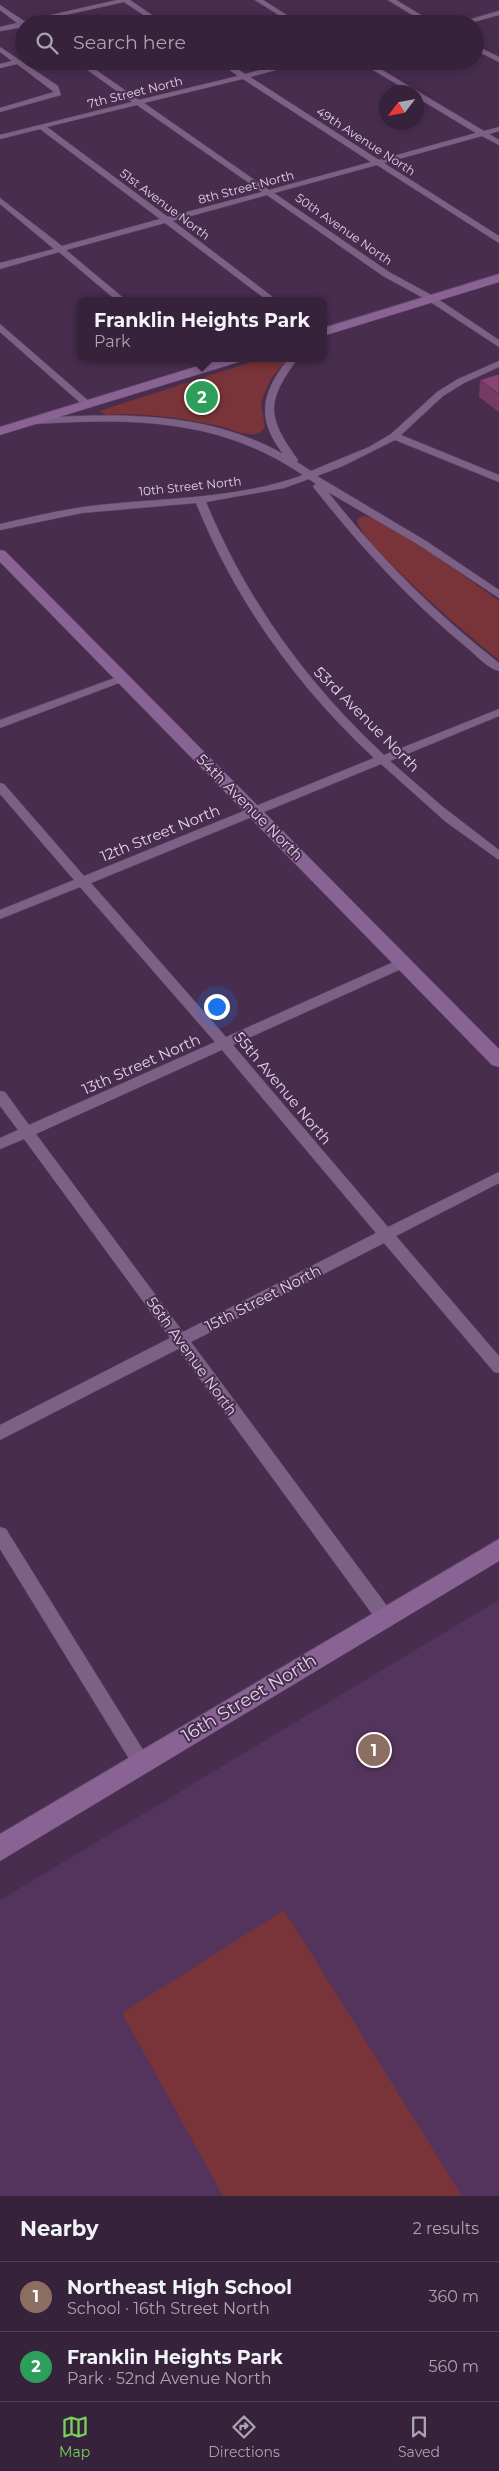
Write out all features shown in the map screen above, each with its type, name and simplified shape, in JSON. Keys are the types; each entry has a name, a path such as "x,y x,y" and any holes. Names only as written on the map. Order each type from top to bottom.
{"main road":[{"path":"327,331 499,278"},
{"path":"0,431 225,362"},
{"name":"54th Avenue North","path":"3,561 123,678 499,1060"},
{"name":"16th Street North","path":"0,1848 142,1764 384,1616"}],"street":[{"path":"61,15 125,0 148,15"},
{"path":"258,0 283,15"},
{"path":"391,0 417,15"},
{"path":"0,7 15,18"},
{"path":"484,17 499,13"},
{"path":"0,29 15,26"},
{"path":"0,49 15,60"},
{"path":"484,52 499,60"},
{"path":"0,66 15,63"},
{"path":"0,110 58,93 55,88 29,70"},
{"name":"50th Avenue North","path":"91,70 386,274 432,298 499,344"},
{"name":"49th Avenue North","path":"234,70 499,240"},
{"name":"7th Street North","path":"0,137 271,70"},
{"path":"376,70 402,85"},
{"path":"424,98 499,143"},
{"name":"51st Avenue North","path":"42,127 269,297"},
{"name":"8th Street North","path":"0,266 499,129"},
{"path":"0,200 118,297"},
{"path":"0,327 88,404"},
{"path":"199,362 206,368"},
{"path":"291,362 282,372 270,395 268,405 270,424 279,443 309,475 368,548 401,582 455,632 499,668"},
{"name":"10th Street North","path":"0,527 82,510 200,500 251,492 284,484 340,464 394,436 440,394 461,381 499,364"},
{"path":"35,421 121,418 182,424 218,431 255,444 276,454 424,543 499,595"},
{"path":"394,436 442,454 499,479"},
{"name":"53rd Avenue North","path":"200,500 221,554 265,627 321,699 382,760 421,794 499,856"},
{"path":"0,724 123,678"},
{"name":"12th Street North","path":"0,915 499,712"},
{"name":"55th Avenue North","path":"0,787 225,1045 499,1366"},
{"name":"13th Street North","path":"0,1144 225,1045 404,963"},
{"name":"56th Avenue North","path":"0,1096 384,1616"},
{"name":"15th Street North","path":"0,1433 499,1177"},
{"path":"0,1534 142,1764"},
{"name":"16th Street North","path":"384,1616 499,1549"}],"shaded area":[{"path":"252,362 285,362 271,379 261,402 265,427 260,433 248,434 215,425 174,418 133,414 106,415 99,411"},
{"path":"363,516 374,519 410,539 499,601 499,660 435,606 381,555 365,536 357,522 358,518"},
{"path":"499,1600 499,2196 0,2196 0,1900"},
{"path":"284,1910 462,2196 223,2196 122,2013"}],"building":[{"path":"499,374 499,394 480,380"}],"place":[{"name":"Franklin Heights Park","path":"202,397"},
{"name":"Northeast High School","path":"374,1750"}]}
